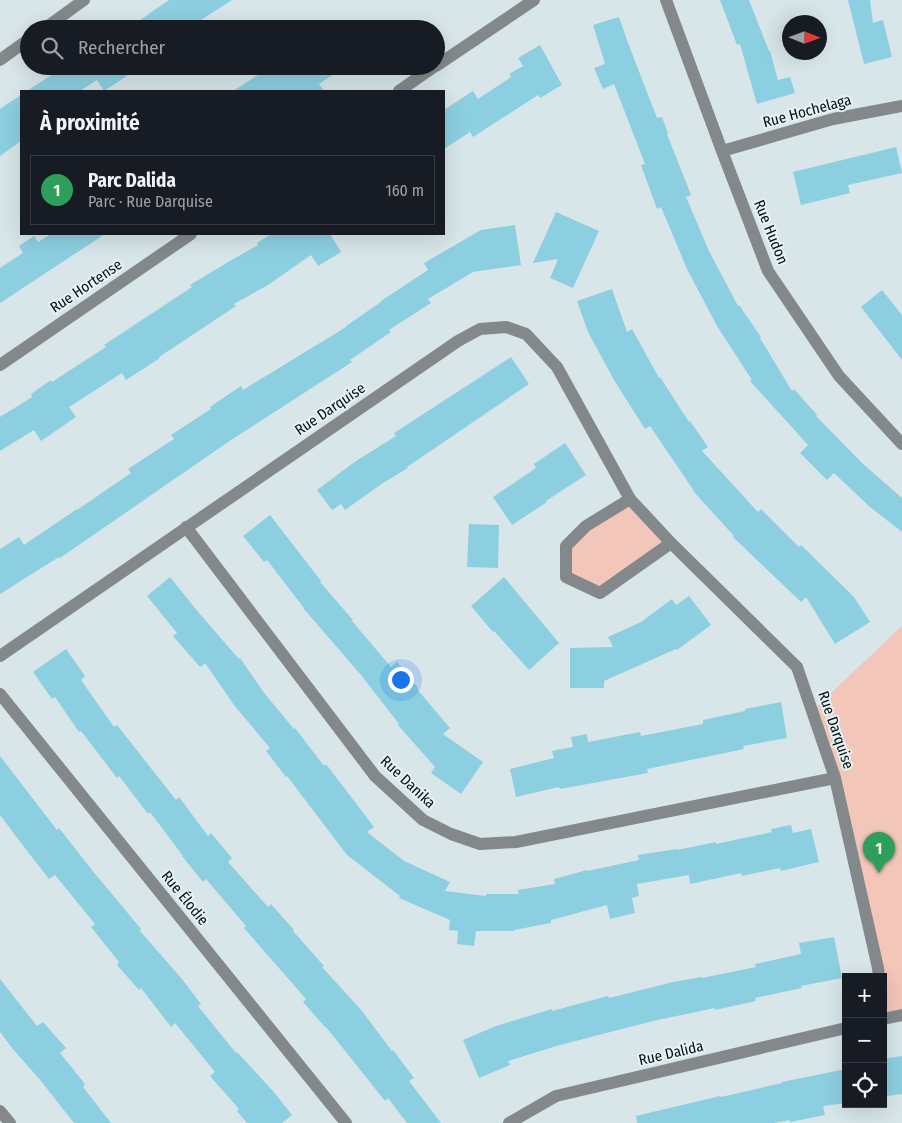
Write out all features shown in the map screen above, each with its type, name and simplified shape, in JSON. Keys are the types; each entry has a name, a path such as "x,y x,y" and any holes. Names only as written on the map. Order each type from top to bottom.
{"street":[{"path":"56,20 84,0"},
{"path":"445,60 534,0"},
{"name":"Rue Hudon","path":"666,0 768,270 839,376 902,444"},
{"path":"0,60 20,46"},
{"path":"400,90 423,75"},
{"name":"Rue Hochelaga","path":"722,151 832,119 902,106"},
{"name":"Rue Hortense","path":"0,365 190,235"},
{"name":"Rue Darquise","path":"0,656 458,342 480,329 506,327 526,334 557,368 630,500 797,667 835,778 879,973"},
{"path":"630,500 586,526 566,546 566,578 600,593 671,543"},
{"name":"Rue Danika","path":"186,527 375,776 423,820 451,834 480,844 516,842 835,778"},
{"name":"Rue Élodie","path":"0,694 346,1123"},
{"path":"887,1018 902,1015"},
{"name":"Rue Dalida","path":"509,1123 556,1096 842,1029"},
{"path":"0,1111 10,1123"}],"shaded area":[{"path":"630,499 671,543 600,593 566,577 566,546"},
{"path":"902,626 902,1015 887,1018 887,973 882,973 812,711"}],"building":[{"path":"169,0 232,0 201,20 140,20"},
{"path":"720,0 749,0 770,51 778,80 790,77 795,93 757,104 740,44 737,45"},
{"path":"848,0 870,0 873,23 883,20 892,57 864,64"},
{"path":"619,17 657,118 662,117 668,133 691,195 686,197 709,251 738,306 761,337 792,391 794,389 816,416 862,463 902,498 902,532 870,507 834,473 827,480 800,453 808,445 750,381 752,380 717,326 687,269 661,207 657,209 641,165 645,164 614,84 603,89 594,68 605,64 593,25"},
{"path":"540,45 562,85 540,98 538,95 473,137 470,132 445,148 445,109 473,91 478,99 511,77 509,74 523,66 518,58"},
{"path":"51,75 128,75 106,90 103,90 97,80 82,90 29,90"},
{"path":"258,75 332,75 319,84 323,90 235,90"},
{"path":"20,96 20,142 0,156 0,109"},
{"path":"896,147 902,173 848,185 850,193 801,205 793,172"},
{"path":"556,212 599,231 573,288 550,278 558,259 533,263"},
{"path":"515,225 521,265 473,272 428,299 431,303 389,330 391,332 350,360 352,362 231,440 60,558 0,594 0,549 19,537 24,545 77,510 131,473 128,469 174,439 171,435 211,409 210,407 241,386 243,390 346,327 428,270 424,263 481,230"},
{"path":"49,235 103,235 0,303 0,268 23,253 19,246 34,236 38,242"},
{"path":"269,235 331,235 341,252 318,266 311,255 268,285 234,304 236,306 126,380 122,373 69,407 76,417 41,441 34,430 0,451 0,417 32,397 31,394 51,380 52,382 106,347 104,345 192,287 190,285 258,245 257,243"},
{"path":"612,289 627,332 632,329 659,378 708,447 702,451 758,512 761,509 854,597 870,622 835,644 806,597 801,602 733,537 694,492 650,426 645,429 614,380 588,332 577,301"},
{"path":"882,290 902,315 902,360 861,307"},
{"path":"511,357 529,384 345,510 341,504 332,510 317,490 356,461 396,436 394,433"},
{"path":"565,443 586,475 512,525 493,497 536,468 534,464"},
{"path":"270,515 352,621 391,667 397,662 450,728 443,734 483,762 461,794 431,773 435,767 398,725 361,675 303,608 267,560 264,562 243,536"},
{"path":"469,524 499,525 498,568 467,567"},
{"path":"170,577 199,613 240,658 265,694 295,728 324,766 326,764 374,827 367,832 404,861 450,882 445,891 486,896 486,894 519,894 518,890 555,884 554,879 587,870 639,860 638,855 716,842 716,844 772,832 771,829 791,825 793,833 811,829 819,862 781,871 780,868 742,876 741,873 690,884 689,875 637,884 639,896 632,898 635,913 610,919 607,905 551,920 551,923 514,931 476,931 474,946 457,944 458,931 449,930 450,920 399,898 400,896 347,855 266,751 270,748 234,705 205,663 200,667 173,636 177,633 147,596"},
{"path":"504,577 559,643 529,670 471,606"},
{"path":"689,596 711,625 677,650 604,681 604,688 570,688 570,648 613,647 608,637 641,622 672,599 676,605"},
{"path":"66,649 85,676 81,680 114,727 117,725 176,800 179,797 208,836 211,833 232,858 228,862 268,907 271,904 324,966 322,967 362,1011 414,1078 409,1081 441,1123 407,1123 388,1098 385,1101 326,1027 303,1002 306,999 244,928 246,926 206,879 203,882 150,812 148,814 119,776 117,778 81,731 79,732 55,697 52,699 33,672"},
{"path":"781,702 787,738 743,746 744,749 647,769 648,773 560,789 559,787 516,797 510,769 554,758 552,751 573,747 571,737 587,734 588,742 640,732 641,736 703,724 703,720"},
{"path":"0,756 57,830 59,828 141,929 140,931 182,979 201,1004 198,1006 236,1053 273,1091 292,1115 282,1123 247,1123 237,1111 239,1109 210,1076 215,1072 175,1023 171,1027 141,988 139,990 117,965 119,962 91,927 95,924 55,875 49,879 21,843 0,815"},
{"path":"834,937 842,978 755,998 756,1001 653,1021 560,1045 508,1061 510,1065 479,1078 463,1040 496,1026 552,1009 552,1011 608,996 609,998 673,982 756,967 755,964 801,954 799,943"},
{"path":"0,979 37,1026 43,1022 66,1048 60,1053 85,1084 83,1087 111,1123 74,1123 12,1048 0,1032"},
{"path":"902,1056 902,1094 887,1096 887,1058"},
{"path":"842,1070 842,1104 823,1106 825,1115 790,1122 790,1120 774,1123 637,1123 636,1116"}],"place":[{"name":"Parc Dalida","path":"879,873"}]}
